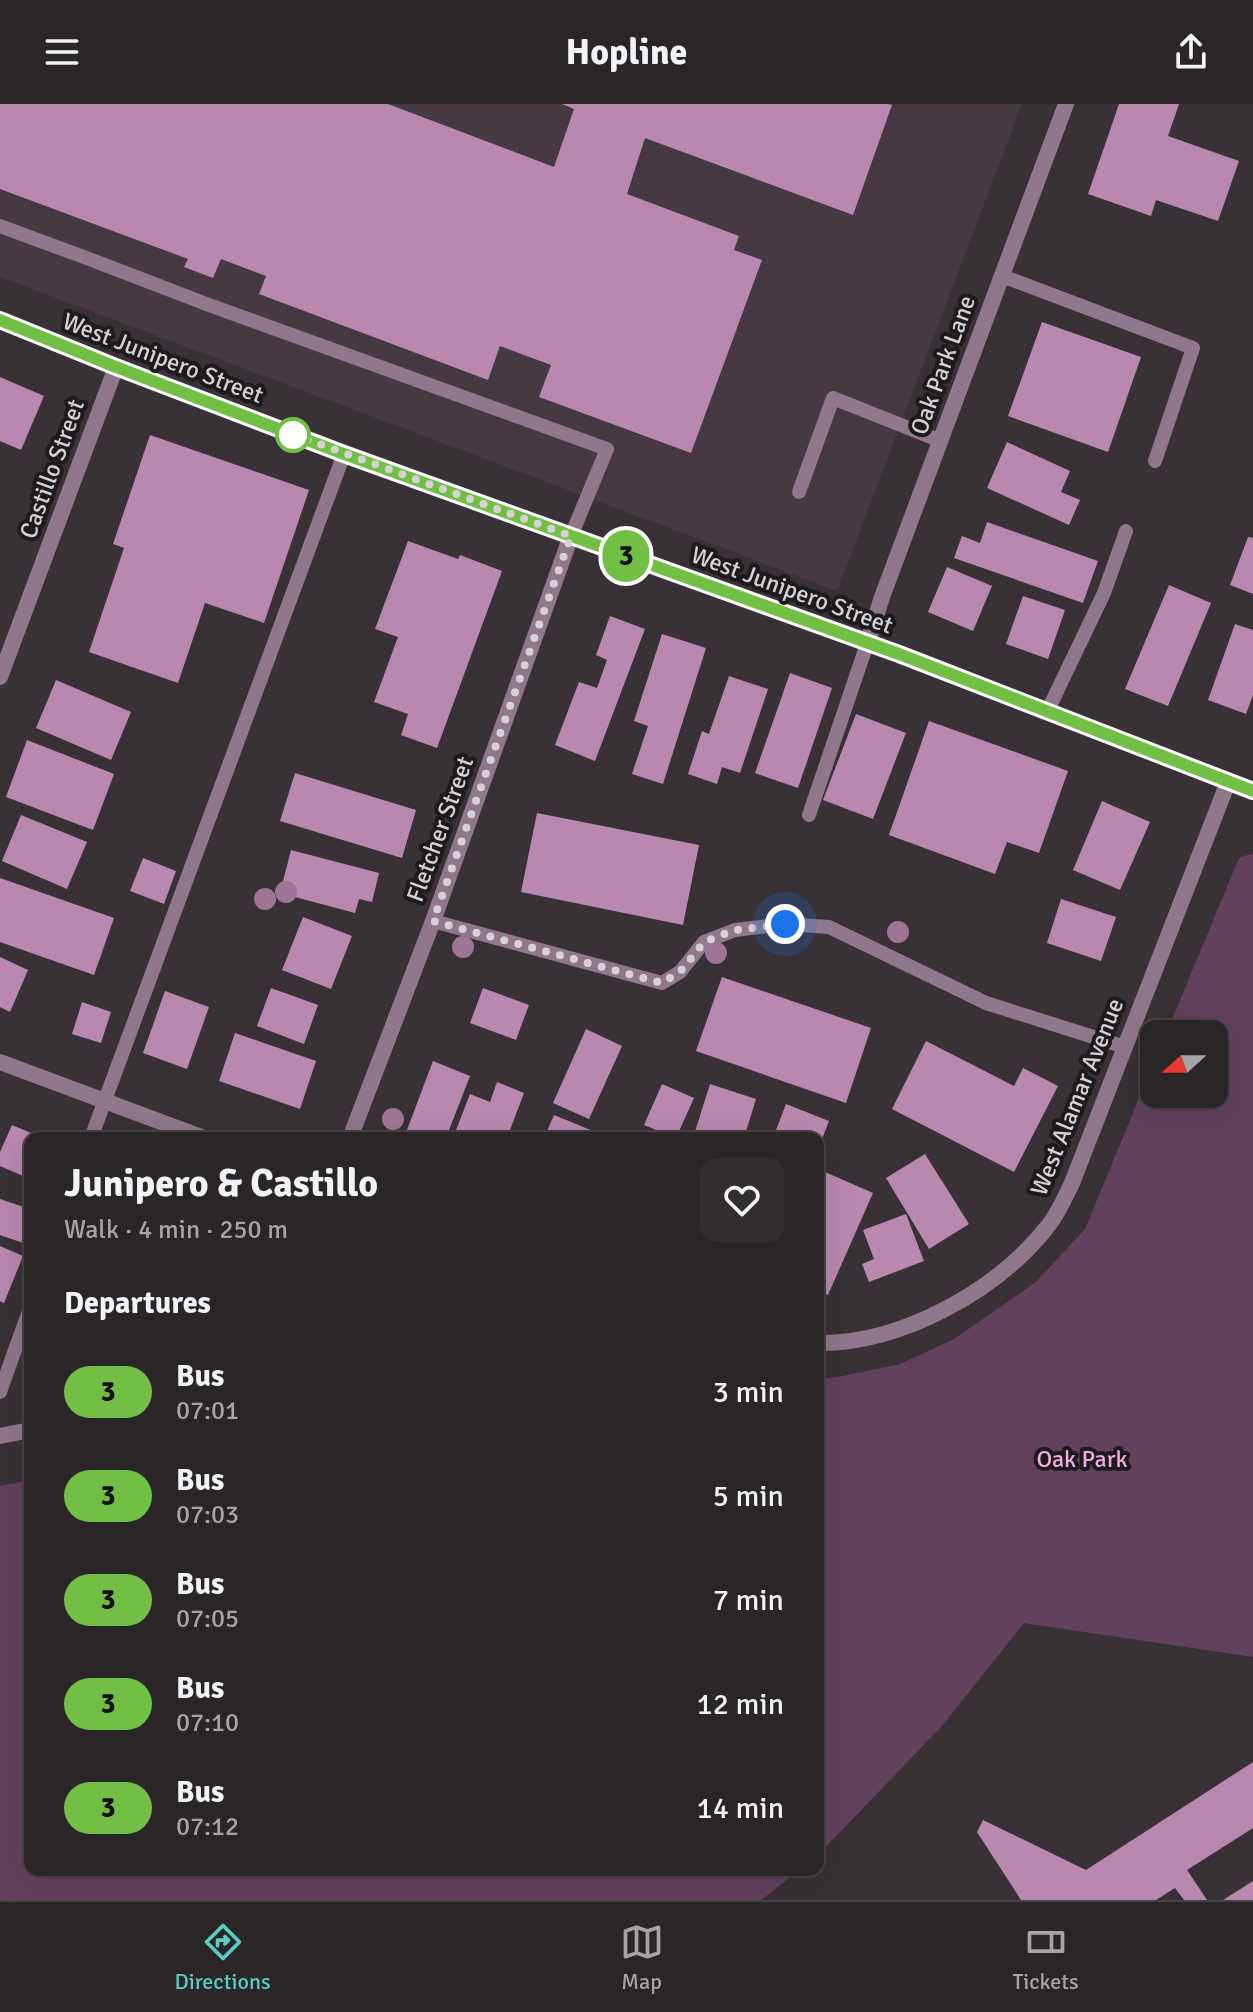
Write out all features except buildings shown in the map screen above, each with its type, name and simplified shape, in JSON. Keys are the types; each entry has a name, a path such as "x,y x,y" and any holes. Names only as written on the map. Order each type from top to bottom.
{"street":[{"name":"Oak Park Lane","path":"867,644 1066,104"},
{"name":"West Junipero Street","path":"0,320 344,454 1048,710 1253,791"},
{"name":"Castillo Street","path":"0,677 116,367"},
{"name":"Fletcher Street","path":"352,1132 433,921 571,536"},
{"name":"West Alamar Avenue","path":"824,1343 881,1335 922,1321 963,1300 1020,1257 1049,1224 1072,1183 1228,782"},
{"path":"0,1062 188,1132"},
{"path":"0,1436 24,1431"}],"lane":[{"path":"0,226 607,449 571,536"},
{"path":"1002,276 1193,348 1155,461"},
{"path":"799,492 833,398 941,441"},
{"path":"93,1132 344,454"},
{"path":"1048,710 1104,593 1126,531"},
{"path":"809,815 867,644"},
{"path":"433,921 662,983 680,972 704,942 735,930 785,924 829,927 986,1003 1125,1047"},
{"path":"0,1392 24,1325"}],"shaded area":[{"path":"0,104 1022,104 837,591 0,277"}],"green space":[{"name":"Oak Park","path":"1253,853 1253,1657 1024,1623 942,1726 824,1849 824,1378 900,1364 954,1339 1036,1282 1085,1229 1140,1096 1140,1108 1228,1108 1228,1020 1172,1020 1239,858"},
{"path":"24,1481 24,1876 791,1876 761,1900 0,1900 0,1486"}],"bus line":[{"name":"3","path":"0,320 344,454 899,654 1253,791"}],"route":[{"path":"293,435 287,432 571,536 433,921 662,983 680,972 704,942 735,930 785,924"}]}
